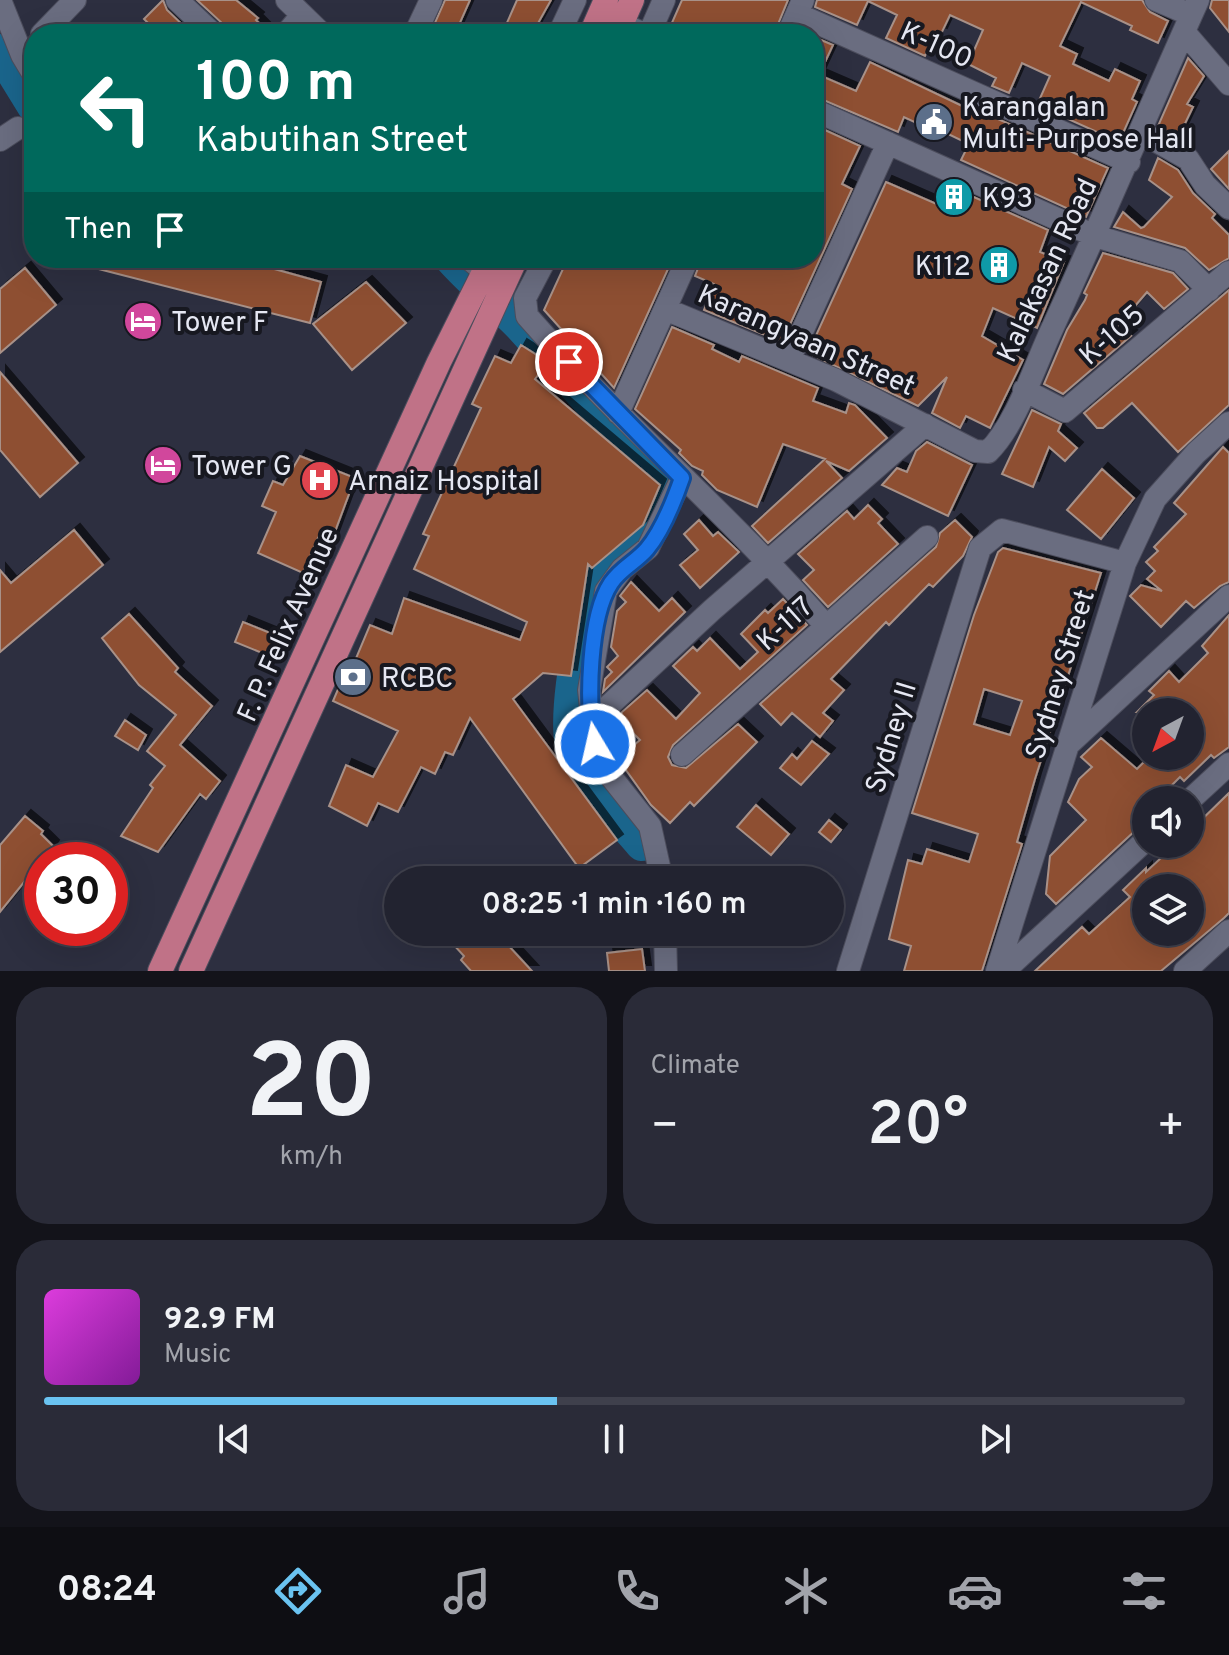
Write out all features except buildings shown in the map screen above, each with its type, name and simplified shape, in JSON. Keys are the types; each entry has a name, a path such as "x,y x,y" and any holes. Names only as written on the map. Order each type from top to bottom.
{"main road":[{"path":"607,21 632,0"},
{"name":"F. P. Felix Avenue","path":"160,971 451,336 488,273"},
{"name":"F. P. Felix Avenue","path":"191,971 477,346 488,273"},
{"path":"439,362 465,374"},
{"path":"386,477 412,489"}],"street":[{"path":"0,0 24,42"},
{"path":"52,24 75,0"},
{"path":"177,0 202,24"},
{"path":"420,24 431,0"},
{"path":"564,24 575,0"},
{"path":"651,24 664,0"},
{"path":"1156,0 1191,16 1229,84"},
{"path":"294,8 311,24"},
{"name":"K-100","path":"796,16 815,24"},
{"name":"Kalakasan Road","path":"925,425 975,451 988,452 998,442 1129,162 1191,16"},
{"name":"K-100","path":"824,28 1129,162"},
{"path":"824,114 1095,236 1180,261 1209,290"},
{"path":"1142,133 1188,159 1205,185 1229,208"},
{"path":"789,360 888,143"},
{"path":"541,268 525,298 527,316 682,478 769,559 826,626"},
{"path":"618,413 683,268"},
{"name":"K-105","path":"1024,390 1065,411 1229,272"},
{"path":"488,273 525,298"},
{"name":"Karangyaan Street","path":"665,309 789,360 925,425"},
{"name":"Sydney Street","path":"997,971 1125,563 1155,499 1196,453 1229,423"},
{"path":"590,723 769,559 925,425"},
{"path":"659,866 650,826 606,768 590,723 589,690 606,591 622,569 648,548 675,499 682,478"},
{"name":"Sydney II","path":"848,971 980,548 1002,530 1125,563"},
{"name":"K-117","path":"682,755 927,537"},
{"path":"1068,745 1229,596"},
{"path":"1204,787 1229,764"},
{"path":"1004,971 1132,853"},
{"path":"1191,969 1229,931"},
{"path":"665,946 666,971"}],"waterway":[{"path":"0,51 24,90"},
{"path":"460,268 522,327 665,481 646,532 593,572 575,667 570,719 575,756 589,780 642,844"}],"place":[{"name":"Karangalan Multi-Purpose Hall","path":"934,122"},
{"name":"K93","path":"954,197"},
{"name":"K112","path":"999,265"},
{"name":"Tower F","path":"143,321"},
{"name":"Tower G","path":"163,465"},
{"name":"Arnaiz Hospital","path":"320,480"},
{"name":"RCBC","path":"353,677"}],"route":[{"path":"569,362 682,478 675,499 648,548 622,569 606,591 601,604 588,708 595,744"}]}
